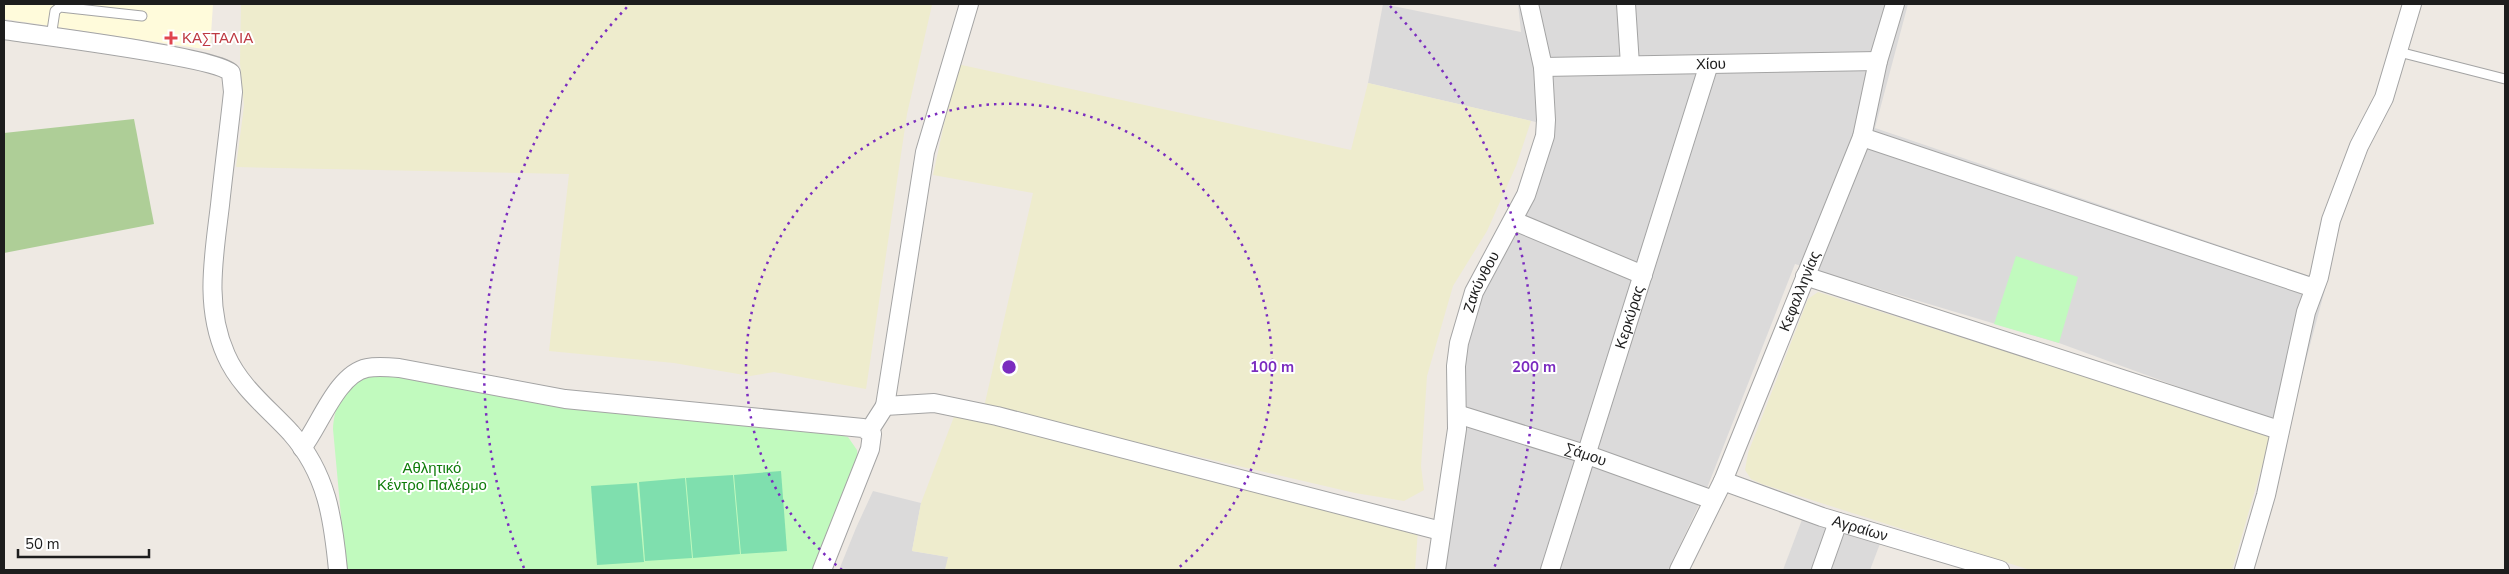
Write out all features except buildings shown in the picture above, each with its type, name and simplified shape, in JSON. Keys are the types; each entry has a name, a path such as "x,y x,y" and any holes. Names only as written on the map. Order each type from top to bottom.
{"street":[{"path":"869,431 885,406 925,152 968,4"},
{"name":"Ζακύνθου","path":"1436,570 1454,454 1458,351 1466,315 1481,279 1514,222 1535,172 1545,136 1546,113 1543,67 1529,4"},
{"path":"1626,4 1630,65"},
{"name":"Κεφαλληνίας","path":"1680,570 1723,481 1862,137 1878,61 1895,4"},
{"path":"2244,570 2266,495 2306,312 2319,277 2331,220 2359,146 2384,98 2412,4"},
{"path":"4,30 187,58 218,65 231,72 233,92 212,279 213,313 223,348 235,371 252,394 292,434 323,483 330,504 338,570"},
{"name":"Χίου","path":"1543,67 1878,61"},
{"name":"Κερκύρας","path":"1550,570 1709,64"},
{"path":"1862,137 2314,288"},
{"path":"1514,222 1643,275"},
{"path":"1805,276 2279,430"},
{"path":"302,448 345,380 360,370 380,367 399,368 565,399 859,427 869,431 872,437 870,450 822,570"},
{"path":"885,406 934,403 997,416 1441,531"},
{"name":"Σάμου","path":"1457,414 1586,454 1713,500"},
{"name":"Αγραίων","path":"1723,481 1838,522 2000,570"},
{"path":"1821,570 1838,522"}],"lane":[{"path":"51,37 55,11 60,7 142,16"},
{"path":"2399,52 2505,79"}],"shaded area":[{"name":"ΚΑΣΤΑΛΙΑ","path":"4,4 213,4 210,50 4,19"},
{"path":"241,4 932,5 907,114 866,389 774,372 750,376 674,363 549,351 569,174 236,167 244,106 240,63"},
{"path":"1383,4 1521,32 1518,4 1908,4 1875,128 2327,282 2288,427 2059,343 1795,264 1707,488 1668,570 1444,570 1465,418 1466,347 1484,288 1553,126 1368,83"},
{"path":"957,64 1351,150 1368,83 1531,121 1516,166 1487,231 1453,286 1427,376 1421,466 1424,490 1404,501 1355,493 984,407 1033,193 933,175"},
{"path":"1818,292 2271,435 2232,570 2030,570 1751,479 1745,470 1748,453 1808,299"},
{"path":"955,414 1418,530 1415,570 945,570 948,557 912,551 921,503"},
{"path":"873,491 921,503 912,551 949,557 945,570 839,570"},
{"path":"1803,517 1881,541 1870,570 1783,570"}],"green space":[{"path":"134,119 154,224 4,253 4,133"},
{"path":"2016,256 2078,277 2059,343 1994,324"},
{"name":"Αθλητικό Κέντρο Παλέρμο","path":"378,373 830,433 848,437 857,450 858,459 815,570 346,570 333,429 334,422 337,407 347,388 361,378"},
{"path":"781,471 787,551 741,554 734,475"},
{"path":"733,475 740,554 693,558 686,478"},
{"path":"685,478 692,558 645,561 639,482"},
{"path":"637,483 644,562 597,565 591,486"}],"place":[{"name":"ΚΑΣΤΑΛΙΑ","path":"171,38"}]}
